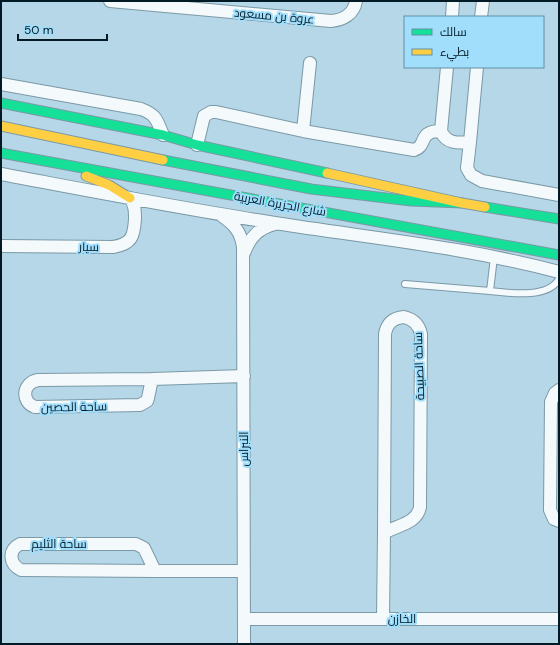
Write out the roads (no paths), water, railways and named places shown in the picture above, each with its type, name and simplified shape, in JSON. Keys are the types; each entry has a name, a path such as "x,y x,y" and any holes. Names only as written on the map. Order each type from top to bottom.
{"main road":[{"path":"1,103 163,135 197,145 462,203 559,219"},
{"path":"1,126 311,189 411,201 462,203"},
{"name":"شارع الجزيرة العربية","path":"1,153 559,256"},
{"path":"56,163 109,185 130,198"}],"street":[{"name":"عروة بن مسعود","path":"110,1 331,21 346,17 352,11 356,1"},
{"path":"452,16 453,1"},
{"path":"481,16 483,1"},
{"path":"303,131 310,64"},
{"path":"447,68 441,131 444,138 451,142 470,142"},
{"path":"477,68 467,168 471,175 482,181 559,195"},
{"path":"1,84 141,109 152,113 163,135"},
{"path":"197,145 204,116 211,112 303,131 414,150 420,147 427,134 432,131 441,131"},
{"name":"شارع الجزيرة العربية","path":"1,174 220,214 494,257 531,264 559,272"},
{"name":"سيار","path":"1,246 120,246 129,241 134,232 135,210 130,198"},
{"name":"النبراس","path":"220,214 230,221 240,233 243,254 244,644"},
{"path":"243,254 246,245 259,231 276,223"},
{"name":"ساحة الصبيحة","path":"383,619 385,334 391,322 404,317 408,318 418,326 420,334 420,507 419,513 416,517 384,533"},
{"name":"ساحة الحصين","path":"152,379 147,401 136,406 35,407 29,404 25,395 28,385 38,380 152,379 244,376"},
{"path":"559,390 553,396 551,402 550,510 554,519 559,521"},
{"name":"ساحة الثليم","path":"155,571 144,548 136,544 20,544 13,550 11,556 13,563 22,570 155,571 244,571"},
{"name":"الخازن","path":"244,619 559,619"}],"lane":[{"path":"490,291 494,257"},
{"path":"405,284 519,294 529,293 553,286 559,279"}]}
